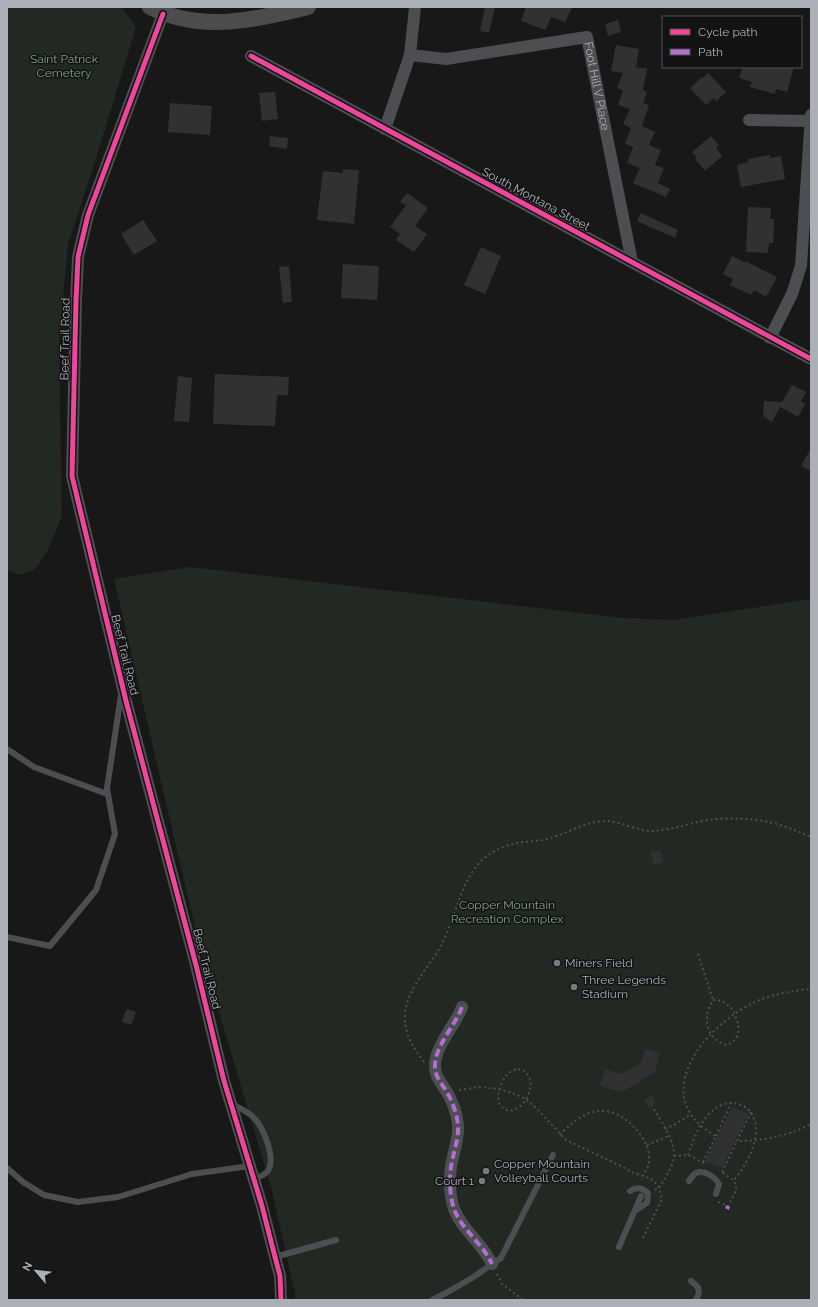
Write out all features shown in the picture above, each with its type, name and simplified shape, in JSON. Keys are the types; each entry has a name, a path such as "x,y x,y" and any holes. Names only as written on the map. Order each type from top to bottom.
{"street":[{"path":"157,10 200,21 229,23 268,17 308,7"},
{"path":"385,129 410,54 415,7"},
{"name":"Beef Trail Road","path":"157,10 88,215 78,257 72,476 123,688 196,965 224,1081 254,1178 280,1276 281,1300"},
{"name":"Foot Hill V Place","path":"410,54 446,59 587,37 632,262"},
{"name":"South Montana Street","path":"251,56 811,359"},
{"path":"770,338 792,294 801,266 811,115"},
{"path":"749,120 811,121"},
{"path":"462,1006 437,1054 435,1073 448,1094 455,1112 458,1126 451,1168 450,1190 454,1209 460,1221 489,1256 494,1268"}],"lane":[{"path":"7,937 50,946 96,890 115,834 106,788 123,688"},
{"path":"7,749 34,767 108,794"},
{"path":"232,1104 247,1112 259,1124 271,1157 269,1169 262,1176 254,1178"},
{"path":"432,1300 494,1268 501,1258 553,1155"},
{"path":"7,1168 23,1182 44,1195 78,1202 118,1196 192,1174 250,1166"},
{"path":"689,1181 697,1172 708,1175 716,1179 719,1184 716,1194"},
{"path":"630,1191 634,1188 642,1188 648,1193 647,1203 636,1210"},
{"path":"619,1247 641,1196"},
{"path":"275,1257 336,1240"},
{"path":"691,1281 698,1287 699,1293 696,1300"}],"path":[{"path":"435,1073 417,1053 409,1041 405,1027 405,1012 410,993 436,955 448,931 469,876 482,860 502,847 522,842 546,840 588,824 608,821 650,831 676,828 703,821 727,818 749,819 782,826 811,837"},
{"path":"698,954 713,1000"},
{"path":"716,1136 700,1126 690,1115 684,1101 684,1084 688,1066 696,1053 711,1033 735,1014 754,1002 794,991 811,989"},
{"path":"713,1000 722,1001 727,1004 732,1008 735,1014 739,1030 737,1037 733,1042 727,1045 721,1044 715,1040 708,1028 707,1014 709,1006 713,1000"},
{"path":"518,1069 526,1072 530,1079 531,1088 526,1099 522,1105 516,1109 506,1109 500,1105 498,1100 500,1089 504,1078 510,1072 518,1069"},
{"path":"448,1094 463,1089 480,1087 500,1089 526,1099 566,1140 627,1170 634,1175 643,1175 656,1182 662,1199 643,1238"},
{"path":"703,1162 731,1103"},
{"path":"688,1155 700,1126 709,1114 720,1106 731,1103 748,1108 756,1126 754,1141 752,1151 744,1167 734,1180"},
{"path":"648,1193 659,1188 674,1156 668,1135 652,1106"},
{"path":"560,1135 570,1124 585,1114 609,1112 617,1115 627,1120 641,1135 647,1145 649,1163 647,1171 643,1175"},
{"path":"722,1172 751,1112"},
{"path":"665,1129 681,1122 690,1115"},
{"path":"737,1141 754,1141 788,1134 811,1124"},
{"path":"647,1145 668,1135"},
{"path":"494,1268 502,1284 522,1300"}],"green space":[{"name":"Saint Patrick Cemetery","path":"7,7 120,7 136,27 68,244 59,342 62,516 47,552 34,570 18,575 7,569"},
{"name":"Copper Mountain Recreation Complex","path":"190,567 622,618 674,620 811,599 811,1300 295,1300 295,1294 271,1187 199,945 114,579"}],"building":[{"path":"485,7 495,7 489,33 480,31"},
{"path":"526,7 572,7 565,22 551,17 546,30 521,21"},
{"path":"618,20 621,32 608,36 605,24"},
{"path":"616,45 639,49 636,67 647,69 643,90 647,92 643,103 649,105 642,126 655,132 649,145 661,150 655,165 664,168 658,183 670,189 666,197 633,183 640,168 627,163 633,147 625,144 631,128 623,124 630,109 618,105 623,90 617,88 623,73 611,71"},
{"path":"743,68 794,68 787,92 776,89 775,94 750,87 752,82 739,78"},
{"path":"708,73 726,92 716,101 714,98 706,105 690,88"},
{"path":"275,92 278,119 262,121 259,93"},
{"path":"170,103 212,106 210,135 168,132"},
{"path":"270,136 288,138 287,149 269,146"},
{"path":"711,136 719,145 716,148 722,156 705,171 695,159 697,158 692,152"},
{"path":"770,155 770,158 781,156 785,179 741,187 737,165 748,162 748,159"},
{"path":"343,169 359,170 354,224 317,220 323,171 343,173"},
{"path":"407,193 428,208 415,226 427,234 414,252 396,240 400,234 390,227 406,205 400,202"},
{"path":"748,207 771,208 770,219 774,219 774,230 773,243 769,243 768,253 746,252"},
{"path":"641,213 678,230 675,238 637,221"},
{"path":"143,220 157,241 134,255 121,234"},
{"path":"481,247 501,256 485,294 464,285"},
{"path":"732,256 777,277 766,297 754,290 751,295 730,285 733,279 723,274"},
{"path":"343,264 379,266 377,300 341,298"},
{"path":"289,266 292,302 283,303 279,267"},
{"path":"215,374 289,377 288,395 277,395 275,426 213,424"},
{"path":"178,376 192,378 189,422 174,421"},
{"path":"792,385 806,392 801,401 805,404 798,417 780,407 772,422 763,416 764,401 782,402"},
{"path":"811,448 811,471 801,466"},
{"path":"660,850 663,862 654,865 650,852"},
{"path":"126,1009 136,1012 131,1025 122,1022"},
{"path":"645,1049 660,1052 655,1072 622,1092 600,1086 605,1069 621,1074 641,1063"},
{"path":"652,1095 656,1103 648,1107 644,1100"},
{"path":"732,1107 748,1114 722,1168 705,1161"}],"marked path":[{"path":"462,1007 439,1049 436,1056 435,1069 437,1076 452,1101 456,1113 458,1136 450,1172 451,1194 454,1209 462,1224 492,1264"}],"cycle path":[{"path":"163,14 88,215 78,257 72,476 126,701 196,965 224,1081 262,1206 280,1276 281,1300"},
{"path":"251,56 811,359"}],"place":[{"name":"Miners Field","path":"557,963"},
{"name":"Three Legends Stadium","path":"574,987"},
{"name":"Copper Mountain Volleyball Courts","path":"486,1171"},
{"name":"Court 1","path":"482,1181"}]}
